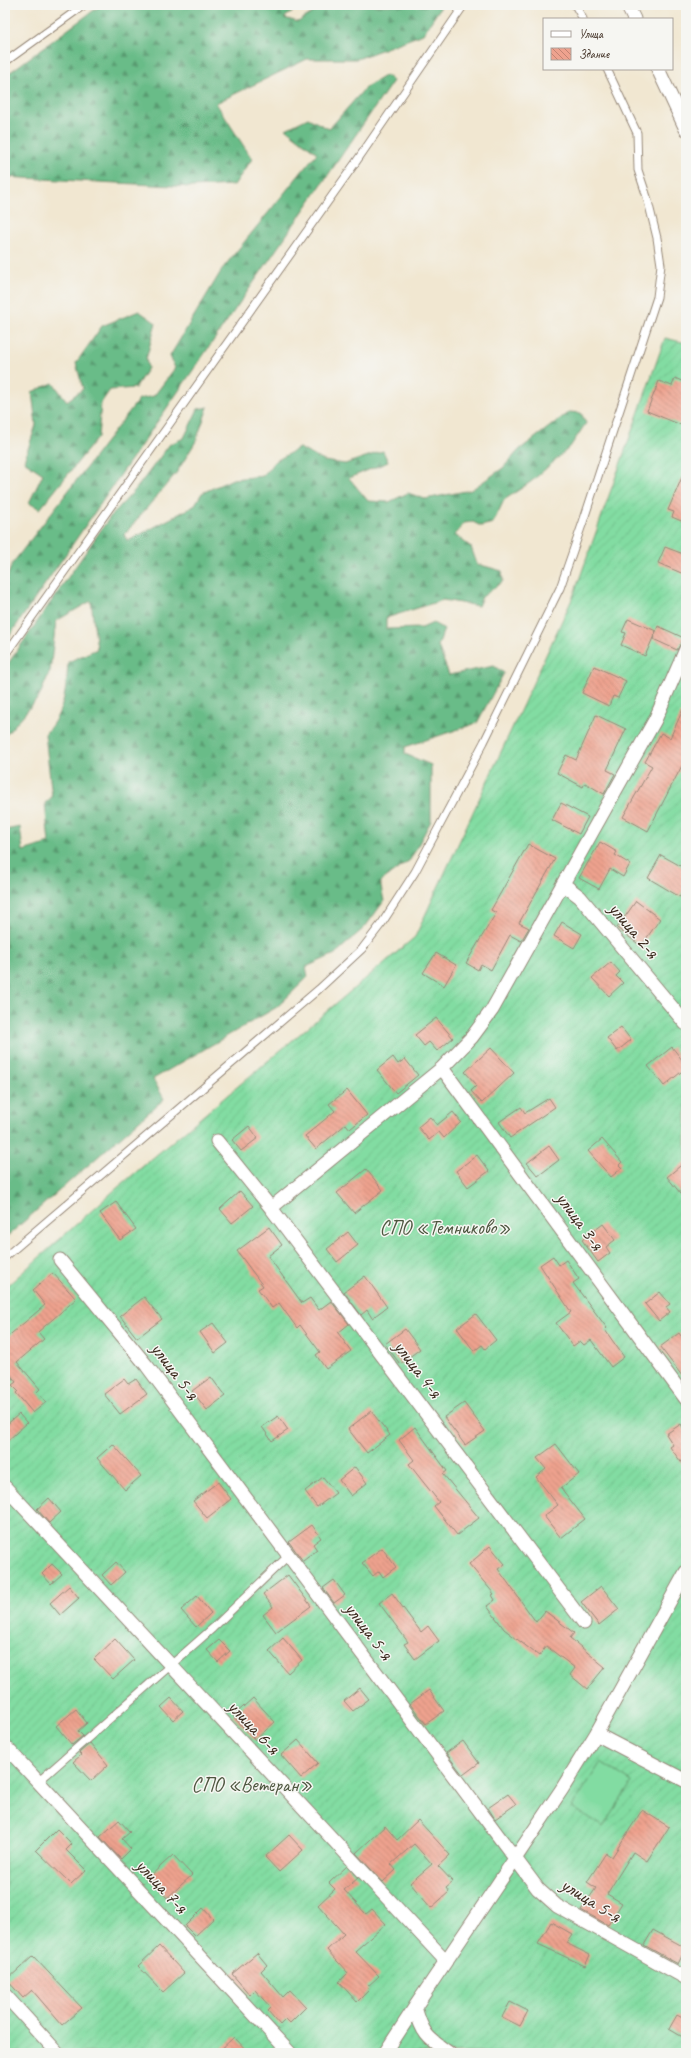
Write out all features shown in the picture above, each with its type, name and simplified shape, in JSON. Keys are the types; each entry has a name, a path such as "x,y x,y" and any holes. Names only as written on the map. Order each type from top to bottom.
{"street":[{"path":"627,5 634,18"},
{"path":"658,70 686,129"},
{"path":"271,1208 442,1068 472,1037 492,1010 655,720 686,649"},
{"name":"улица 2-я","path":"563,884 580,897 686,1024"},
{"name":"улица 3-я","path":"442,1068 686,1399"},
{"name":"улица 4-я","path":"217,1141 271,1208 584,1622"},
{"name":"улица 5-я","path":"60,1260 147,1366 514,1859 538,1889 557,1906 686,1978"},
{"name":"улица 6-я","path":"5,1487 446,1961"},
{"path":"385,2053 562,1789 596,1734 686,1572"},
{"path":"596,1734 686,1781"},
{"name":"улица 7-я","path":"5,1746 290,2053"},
{"path":"5,1995 58,2053"},
{"path":"415,2007 421,2029 437,2045 449,2053"}],"lane":[{"path":"5,62 84,5"},
{"path":"5,656 356,162 464,5"},
{"path":"575,5 582,18"},
{"path":"5,1257 319,989 362,949 382,923 415,872 484,742 560,588 588,508 657,297 661,265 657,238 647,197 638,170 637,133 607,70"},
{"path":"38,1782 170,1666 288,1556"}],"green space":[{"path":"101,5 301,5 284,18 298,22 325,5 442,5 423,34 357,59 307,59 216,103 252,159 234,185 192,187 5,177 5,76"},
{"path":"386,75 393,81 5,642 5,583 12,564 139,399 154,396 175,368 170,356 223,268 317,153 286,129 308,118 329,129 366,87"},
{"path":"139,311 156,323 146,359 148,368 135,388 110,390 101,403 98,437 40,509 29,503 43,474 24,461 36,425 32,392 53,383 67,401 83,389 76,363 102,326"},
{"path":"665,338 686,343 686,2053 5,2053 5,1288 116,1189 415,937 573,597"},
{"path":"208,407 196,441 177,472 124,535 128,541 194,506 202,493 233,479 263,476 274,462 299,448 324,461 345,464 383,451 388,462 349,478 368,501 389,502 408,493 425,499 471,490 503,468 519,450 569,412 581,413 586,423 570,447 532,481 504,500 493,523 481,526 473,522 464,523 455,535 471,547 477,564 502,571 503,581 482,597 478,606 443,600 386,618 386,629 422,628 433,623 444,629 438,646 449,675 494,666 504,673 477,723 405,747 405,754 431,765 431,821 410,860 380,882 384,901 365,927 335,954 306,967 308,977 277,1007 153,1079 164,1099 5,1238 5,830 20,827 23,851 49,843 45,803 52,797 45,734 61,709 65,691 68,662 97,649 91,601 56,621 50,671 39,697 5,736 5,668 110,517 136,489 170,444 184,438 198,409"},
{"path":"601,1762 632,1782 603,1827 572,1807"}],"building":[{"path":"675,378 686,383 686,427 647,411 659,381 672,386"},
{"path":"686,468 686,523 672,517 674,512 668,510"},
{"path":"665,547 686,555 686,575 658,563"},
{"path":"628,619 656,631 645,656 621,645 626,633 622,632"},
{"path":"658,626 684,638 677,650 653,639"},
{"path":"594,666 626,681 618,698 613,696 609,706 582,693"},
{"path":"686,703 686,758 648,831 623,817 652,766 645,762 661,733 670,738"},
{"path":"596,715 626,729 607,770 615,774 604,794 585,783 583,787 557,773 566,755 576,760"},
{"path":"561,803 588,817 579,834 552,820"},
{"path":"600,842 617,852 615,855 630,864 623,877 610,869 599,889 579,878"},
{"path":"528,844 555,859 519,923 529,928 521,941 510,935 491,970 481,964 478,970 466,963 496,913 491,910"},
{"path":"661,855 686,869 686,886 680,897 648,878"},
{"path":"636,901 660,919 641,946 617,928"},
{"path":"562,922 582,934 574,948 554,936"},
{"path":"436,953 456,965 444,986 423,973"},
{"path":"611,962 620,972 616,976 623,983 609,996 592,978"},
{"path":"436,1018 453,1038 437,1051 429,1042 424,1046 415,1035"},
{"path":"621,1027 631,1040 617,1051 607,1038"},
{"path":"672,1047 686,1065 686,1068 664,1086 648,1066"},
{"path":"491,1048 514,1073 482,1103 471,1091 477,1085 465,1072"},
{"path":"393,1057 398,1064 405,1059 418,1075 396,1093 377,1070"},
{"path":"347,1090 367,1115 350,1129 346,1124 316,1149 305,1136 335,1111 329,1104"},
{"path":"549,1098 555,1107 510,1138 499,1122 521,1107 525,1113"},
{"path":"453,1112 461,1122 444,1138 439,1132 429,1140 418,1127 430,1117 437,1125"},
{"path":"249,1126 258,1138 241,1151 232,1140"},
{"path":"602,1139 622,1162 619,1165 622,1168 611,1177 588,1151"},
{"path":"549,1146 559,1160 538,1176 527,1163"},
{"path":"477,1155 489,1171 468,1187 456,1171"},
{"path":"686,1161 686,1200 667,1177"},
{"path":"366,1169 383,1190 354,1213 337,1193"},
{"path":"240,1191 253,1206 232,1223 220,1209"},
{"path":"116,1202 136,1229 120,1240 100,1213"},
{"path":"603,1224 615,1240 606,1247 610,1253 598,1262 582,1240"},
{"path":"269,1227 282,1245 268,1256 302,1303 310,1298 319,1310 331,1301 349,1324 338,1333 351,1351 326,1369 316,1355 320,1352 300,1325 297,1328 279,1303 272,1308 258,1289 263,1286 237,1251"},
{"path":"348,1232 358,1245 337,1262 327,1249"},
{"path":"553,1256 559,1265 566,1260 579,1279 573,1283 607,1328 605,1330 624,1357 611,1367 591,1340 584,1345 580,1341 573,1346 556,1323 571,1312 540,1265"},
{"path":"53,1273 76,1299 38,1332 44,1339 17,1362 40,1389 37,1392 46,1402 33,1413 16,1393 18,1391 12,1385 16,1382 7,1370 5,1372 5,1339 45,1305 33,1290"},
{"path":"365,1276 387,1307 372,1318 367,1310 361,1315 344,1292"},
{"path":"660,1292 670,1304 666,1307 670,1312 659,1321 645,1304"},
{"path":"144,1297 162,1319 137,1338 120,1316"},
{"path":"476,1314 496,1340 485,1349 482,1345 474,1351 457,1328"},
{"path":"213,1323 228,1343 215,1353 200,1332"},
{"path":"405,1329 420,1349 400,1364 385,1344"},
{"path":"679,1333 686,1343 686,1381 660,1347"},
{"path":"211,1377 225,1396 207,1410 192,1391"},
{"path":"124,1379 128,1384 136,1379 147,1394 120,1414 104,1394"},
{"path":"464,1403 485,1431 465,1445 444,1417"},
{"path":"371,1411 390,1435 367,1453 348,1429"},
{"path":"19,1414 27,1423 5,1443 5,1426"},
{"path":"278,1416 288,1430 272,1441 262,1427"},
{"path":"681,1424 686,1432 686,1469 670,1447 673,1445 666,1434"},
{"path":"415,1427 447,1471 443,1474 479,1518 457,1535 434,1506 439,1502 409,1464 414,1460 399,1440"},
{"path":"113,1444 141,1476 125,1490 97,1458"},
{"path":"556,1444 579,1474 561,1488 585,1519 561,1538 544,1516 558,1505 536,1477 546,1469 537,1458"},
{"path":"355,1467 367,1483 351,1496 339,1480"},
{"path":"323,1477 336,1493 317,1507 305,1491"},
{"path":"218,1482 231,1499 207,1518 193,1501"},
{"path":"49,1498 61,1512 49,1523 37,1509"},
{"path":"312,1525 321,1538 313,1544 317,1550 303,1561 289,1542"},
{"path":"490,1546 505,1564 498,1569 536,1622 545,1611 574,1633 570,1638 605,1667 587,1689 570,1675 575,1668 546,1646 539,1656 504,1629 487,1606 495,1600 492,1595 494,1594 469,1564"},
{"path":"382,1548 396,1567 383,1577 379,1571 373,1576 362,1563"},
{"path":"116,1562 125,1572 111,1585 102,1575"},
{"path":"52,1564 62,1574 51,1584 42,1574"},
{"path":"288,1575 311,1606 276,1632 263,1615 273,1607 263,1594"},
{"path":"334,1580 345,1595 334,1603 323,1588"},
{"path":"69,1586 79,1598 60,1615 50,1603"},
{"path":"601,1586 619,1609 599,1625 581,1602"},
{"path":"392,1593 421,1632 428,1626 439,1641 415,1659 404,1644 408,1642 379,1603"},
{"path":"197,1596 211,1613 196,1627 181,1610"},
{"path":"283,1638 302,1660 288,1673 269,1651"},
{"path":"115,1639 134,1660 113,1679 94,1659"},
{"path":"219,1640 230,1651 218,1662 207,1650"},
{"path":"360,1688 369,1699 353,1711 344,1701"},
{"path":"429,1690 444,1711 426,1724 410,1704"},
{"path":"171,1698 183,1711 173,1720 161,1707"},
{"path":"253,1698 275,1722 255,1740 233,1716"},
{"path":"76,1709 87,1723 78,1731 83,1736 72,1745 56,1726"},
{"path":"298,1740 318,1763 301,1778 281,1755"},
{"path":"463,1741 479,1763 463,1775 446,1753"},
{"path":"90,1743 108,1765 91,1781 73,1762 81,1755 79,1753"},
{"path":"508,1794 516,1804 495,1819 488,1808"},
{"path":"642,1810 669,1827 647,1861 633,1852 607,1894 622,1903 608,1925 581,1910 596,1888 587,1882 606,1853 612,1857"},
{"path":"119,1820 130,1832 122,1839 131,1849 121,1859 100,1837"},
{"path":"418,1820 450,1855 438,1866 453,1882 446,1888 449,1892 431,1908 410,1883 432,1864 414,1844 391,1864 396,1870 383,1882 356,1853 385,1826 397,1840"},
{"path":"57,1829 72,1844 66,1850 86,1870 71,1884 36,1850"},
{"path":"289,1835 303,1850 279,1872 265,1857"},
{"path":"173,1855 192,1875 167,1898 149,1877"},
{"path":"347,1866 358,1878 344,1890 366,1914 372,1909 386,1924 355,1951 379,1976 367,1987 369,1990 357,2002 339,1982 348,1973 327,1950 344,1934 318,1905 335,1889 329,1883"},
{"path":"203,1908 213,1919 195,1936 185,1926"},
{"path":"551,1922 572,1934 566,1943 590,1955 585,1966 538,1944"},
{"path":"653,1930 686,1948 678,1964 644,1945"},
{"path":"159,1946 184,1973 163,1992 138,1966"},
{"path":"257,1953 267,1965 261,1971 283,1997 290,1990 306,2007 290,2023 286,2019 280,2025 268,2011 271,2008 255,1990 250,1995 232,1974"},
{"path":"33,1956 82,2008 62,2025 32,1990 23,1998 7,1980"},
{"path":"510,2002 528,2011 520,2026 502,2017"},
{"path":"677,2015 686,2020 686,2039 669,2029"},
{"path":"234,2037 249,2053 217,2053"}],"park label":[{"name":"СПО «Темниково»","path":"445,1227"},
{"name":"СПО «Ветеран»","path":"252,1784"}]}
